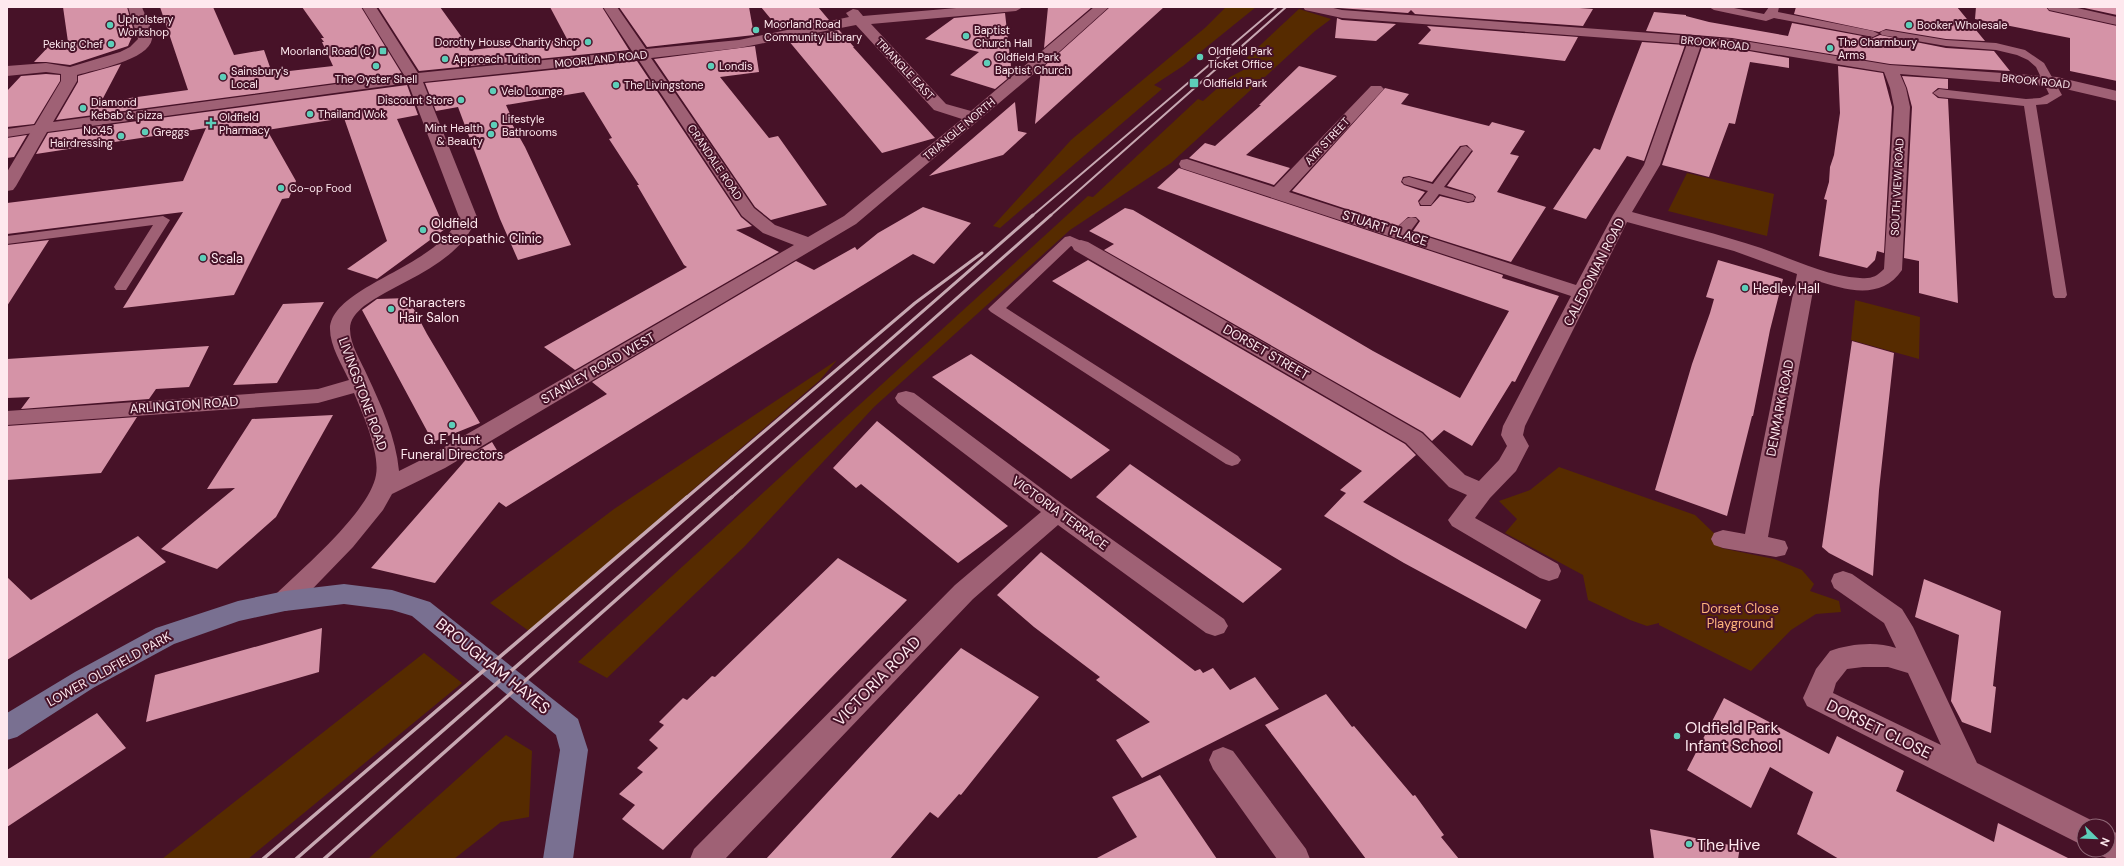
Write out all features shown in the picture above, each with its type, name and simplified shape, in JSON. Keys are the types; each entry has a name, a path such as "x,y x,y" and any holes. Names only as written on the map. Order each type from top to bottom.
{"main road":[{"name":"BROUGHAM HAYES","path":"285,601 344,594 392,600 421,609 568,728 574,750 558,859"},
{"name":"LOWER OLDFIELD PARK","path":"7,728 84,680 166,636 238,611 285,601"}],"street":[{"path":"7,71 47,67 62,69 69,72 119,58 134,52 144,46 146,40 135,7"},
{"name":"LIVINGSTONE ROAD","path":"285,601 361,521 384,488 388,474 384,446 341,339 340,328 342,319 350,308 360,300 445,248 458,237 466,226 468,217 414,78 369,7"},
{"name":"CRANDALE ROAD","path":"610,7 748,212 769,229 809,244"},
{"name":"TRIANGLE EAST","path":"846,7 861,21 940,107 973,117"},
{"name":"MOORLAND ROAD","path":"42,128 414,78 756,42 828,25 1016,7"},
{"name":"TRIANGLE NORTH","path":"809,244 850,220 1046,57 1102,7"},
{"name":"BROOK ROAD","path":"1310,7 1335,13 1556,31 1732,43 1890,69 2049,81 2073,85 2117,96"},
{"path":"2054,7 2117,21"},
{"name":"CALEDONIAN ROAD","path":"1549,571 1460,520 1482,492 1508,465 1518,446 1512,435 1514,426 1583,294 1622,215 1652,165 1694,47 1694,40"},
{"name":"SOUTH VIEW ROAD","path":"1622,215 1756,253 1807,272 1862,283 1876,284 1887,278 1893,270 1902,107 1898,88 1890,69"},
{"path":"7,186 69,81 69,72"},
{"name":"AYR STREET","path":"1278,193 1376,89"},
{"name":"STUART PLACE","path":"1187,164 1278,193 1406,227 1583,294"},
{"name":"DORSET STREET","path":"1076,243 1414,438 1457,481 1482,492"},
{"name":"STANLEY ROAD WEST","path":"384,488 437,462 809,244"},
{"name":"DENMARK ROAD","path":"1723,539 1766,546 1807,272"},
{"name":"ARLINGTON ROAD","path":"7,418 318,396 360,384"},
{"name":"VICTORIA TERRACE","path":"906,398 1057,512 1215,626"},
{"name":"VICTORIA ROAD","path":"705,859 964,592 1057,512"},
{"name":"DORSET CLOSE","path":"1843,581 1893,616 1900,627 1967,772"},
{"name":"DORSET CLOSE","path":"1917,665 1888,656 1863,656 1839,660 1825,677 1817,698 2076,828"},
{"path":"1223,760 1295,859"}],"lane":[{"path":"1714,7 1766,18 1773,10 1873,34"},
{"path":"1886,33 1922,40 1987,45 2011,50 2028,57 2039,64 2056,95 2043,101 2030,103 1939,93"},
{"path":"2030,103 2060,295"},
{"path":"7,133 42,128"},
{"path":"1426,202 1466,150"},
{"path":"1409,181 1468,198"},
{"path":"7,240 163,220 121,287"},
{"path":"1076,243 996,309 1232,460"}],"green space":[{"path":"1226,7 1256,7 1183,66 1154,85 1162,89 1000,228 993,226 1071,140 1206,27"},
{"path":"1299,9 1331,19 1315,31 1171,163 1070,230 874,407 744,547 607,678 578,662 1088,196 1093,197 1198,99 1203,101 1230,77 1251,66 1249,63 1240,64"},
{"path":"1687,173 1774,194 1767,236 1668,211"},
{"path":"1855,300 1920,317 1919,359 1851,340"},
{"path":"837,360 820,380 529,631 490,603 614,509"},
{"name":"Dorset Close Playground","path":"1559,467 1695,515 1718,537 1721,548 1774,559 1802,570 1814,584 1810,591 1839,601 1841,612 1816,614 1791,630 1751,671 1659,625 1659,623 1647,626 1630,620 1588,600 1583,575 1505,533 1517,519 1499,501 1530,490"},
{"path":"424,653 462,683 248,859 162,859"},
{"path":"506,735 532,751 529,817 501,822 454,859 368,859"}],"building":[{"path":"63,7 127,7 134,32 128,46 70,65 34,62 51,44 68,42"},
{"path":"160,7 213,7 234,55 264,50 272,73 333,66 322,42 324,42 321,38 324,38 302,7 361,7 402,74 56,120 78,82 78,76 121,64 101,102 188,90"},
{"path":"378,7 440,7 471,50 567,39 550,7 602,7 629,50 419,71"},
{"path":"619,7 749,7 754,35 647,47"},
{"path":"761,7 818,7 829,20 780,30"},
{"path":"1048,7 1092,7 1044,48"},
{"path":"1110,7 1164,7 1035,124 1041,69"},
{"path":"1566,7 1593,9 1583,26 1415,14 1411,10 1408,13 1339,8"},
{"name":"Booker Wholesale","path":"1796,7 1957,7 1985,41 1946,39 1886,29 1879,32 1794,14"},
{"path":"1976,7 2046,7 2049,11 2117,26 2117,81 2070,71 2070,38 1975,19"},
{"path":"2080,7 2117,7 2117,15"},
{"path":"1654,12 1686,15 1709,22 1788,36 1792,23 1873,38 1880,35 1946,48 1994,51 2010,71 1890,64 1732,38 1646,31"},
{"path":"1005,13 1012,75 995,89 950,75 979,52 925,39 954,18"},
{"path":"1337,18 1342,20 1396,24 1376,41 1335,38"},
{"path":"1427,26 1578,37 1565,61 1418,44 1431,30"},
{"path":"839,30 935,138 882,153 788,40"},
{"path":"1642,42 1685,45 1644,161 1627,156 1586,219 1553,209 1594,148 1600,150"},
{"path":"755,46 759,72 720,77 769,138 778,136 827,205 771,220 755,207 654,59"},
{"path":"1702,47 1732,48 1789,58 1789,68 1750,62 1735,124 1729,123 1709,177 1662,165"},
{"path":"637,61 741,217 752,226 736,230 779,252 575,370 544,347 687,267 684,265 637,185 639,185 609,139 612,138 584,92 506,105 514,123 512,124 525,147 571,245 518,260 500,219 458,107 436,111 425,83"},
{"path":"1299,66 1337,76 1246,155 1290,168 1274,185 1189,158 1205,143 1215,146 1261,105 1259,105"},
{"path":"1838,66 1883,73 1892,107 1884,253 1877,251 1875,260 1867,268 1819,256 1827,200 1824,199 1829,182 1830,167 1834,155 1840,113"},
{"path":"46,74 60,75 60,81 34,124 7,127 7,91 21,76"},
{"path":"1902,76 1948,79 1948,89 1938,88 1932,93 1938,98 1948,99 1958,303 1919,293 1919,261 1904,258 1912,107"},
{"path":"407,85 418,115 397,119 445,229 377,279 347,269 387,241 344,118 267,130 296,181 289,198 282,199 234,295 123,308 183,212 7,234 7,203 183,181 206,128 36,154 48,133"},
{"path":"1385,88 1409,94 1401,104 1489,126 1492,122 1525,131 1510,154 1519,156 1497,192 1546,207 1511,262 1413,231 1420,221 1416,217 1408,217 1398,226 1292,191","holes":["1467,145 1473,151 1447,186 1473,194 1476,197 1474,202 1468,203 1440,196 1431,206 1420,206 1418,201 1425,192 1404,185 1401,182 1403,177 1409,176 1432,182 1460,146"]},
{"path":"1015,102 1018,131 1027,133 1003,155 929,176"},
{"path":"27,135 14,157 7,158 7,138"},
{"path":"1179,168 1503,275 1502,278 1559,296 1515,382 1512,381 1472,446 1444,430 1432,441 1423,432 1104,250 1114,244 1089,231 1125,208 1133,210 1373,351 1460,398 1509,311 1157,188"},
{"path":"923,207 971,223 934,264 913,254 506,507 499,502 435,583 371,568 470,455 492,442 501,457 607,394 592,382 796,261 814,270 855,247 857,250 878,233"},
{"path":"49,240 7,306 7,245"},
{"path":"1088,260 1405,444 1416,455 1363,502 1541,600 1526,629 1404,563 1324,516 1346,493 1340,490 1362,471 1052,281"},
{"path":"1718,260 1783,279 1770,330 1753,416 1727,516 1655,490 1692,364 1714,299 1706,297"},
{"path":"408,298 427,334 480,423 433,442 362,310 377,299"},
{"path":"324,302 277,383 233,385 283,304"},
{"path":"1852,341 1894,353 1879,490 1873,576 1829,553 1822,547"},
{"path":"209,346 189,387 156,389 149,399 21,409 30,397 7,398 7,359"},
{"path":"971,354 1110,450 1071,479 932,377"},
{"path":"333,415 276,517 217,569 161,549 235,488 207,489 252,419"},
{"path":"137,417 101,473 7,480 7,426"},
{"path":"877,421 1008,526 958,563 861,484 856,488 833,468"},
{"path":"1130,464 1282,569 1243,603 1096,497"},
{"path":"138,536 166,562 7,660 7,577 31,600"},
{"path":"1041,552 1195,671 1200,669 1203,673 1213,668 1230,690 1255,677 1279,709 1142,778 1116,740 1150,722 1096,680 1100,677 1034,627 997,595"},
{"path":"838,558 907,600 663,850 622,819 635,805 619,794 643,772 637,768 658,748 649,740 664,725 659,722 683,698 687,700 712,676 715,677"},
{"path":"1924,579 2001,611 1993,686 1996,687 1991,733 1962,722 1951,701 1959,635 1915,617"},
{"path":"322,628 319,672 146,722 155,675"},
{"path":"961,648 1039,697 961,795 959,794 938,818 930,812 890,859 766,859"},
{"path":"1326,694 1352,727 1354,726 1413,796 1415,795 1444,835 1441,837 1459,859 1366,859 1265,725"},
{"path":"1724,698 1829,754 1837,736 1904,771 1896,791 1994,842 1998,823 2070,859 1839,859 1797,834 1813,792 1770,767 1751,808 1687,770"},
{"path":"97,713 126,748 7,827 7,770"},
{"path":"1160,775 1217,859 1095,859 1137,837 1112,797"},
{"name":"The Hive","path":"1650,829 1740,847 1738,859 1654,859"}],"railway":[{"path":"1032,216 1277,7"},
{"path":"1050,216 1286,7"},
{"path":"709,498 1033,215"},
{"path":"731,498 1051,215"},
{"path":"686,498 915,303 982,253"},
{"path":"263,859 687,497"},
{"path":"296,859 710,497"},
{"path":"324,859 732,497"}],"place":[{"name":"Upholstery Workshop","path":"110,25"},
{"name":"Booker Wholesale","path":"1909,25"},
{"name":"Moorland Road Community Library","path":"756,30"},
{"name":"Baptist Church Hall","path":"966,36"},
{"name":"Dorothy House Charity Shop","path":"588,42"},
{"name":"Peking Chef","path":"111,44"},
{"name":"The Charmbury Arms","path":"1830,48"},
{"name":"Moorland Road (C)","path":"383,51"},
{"name":"Oldfield Park Ticket Office","path":"1200,57"},
{"name":"Approach Tuition","path":"445,59"},
{"name":"Oldfield Park Baptist Church","path":"987,63"},
{"name":"The Oyster Shell","path":"376,66"},
{"name":"Londis","path":"711,66"},
{"name":"Sainsbury's Local","path":"223,77"},
{"name":"Oldfield Park","path":"1194,83"},
{"name":"The Livingstone","path":"616,85"},
{"name":"Velo Lounge","path":"493,91"},
{"name":"Discount Store","path":"461,100"},
{"name":"Diamond Kebab & pizza","path":"83,108"},
{"name":"Thailand Wok","path":"310,114"},
{"name":"Oldfield Pharmacy","path":"211,123"},
{"name":"Lifestyle Bathrooms","path":"494,125"},
{"name":"Greggs","path":"145,132"},
{"name":"Mint Health & Beauty","path":"491,134"},
{"name":"No.45 Hairdressing","path":"121,136"},
{"name":"Co-op Food","path":"281,188"},
{"name":"Oldfield Osteopathic Clinic","path":"423,230"},
{"name":"Scala","path":"203,258"},
{"name":"Hedley Hall","path":"1745,288"},
{"name":"Characters Hair Salon","path":"391,309"},
{"name":"G. F. Hunt Funeral Directors","path":"452,425"},
{"name":"Oldfield Park Infant School","path":"1677,736"},
{"name":"The Hive","path":"1689,844"}]}
